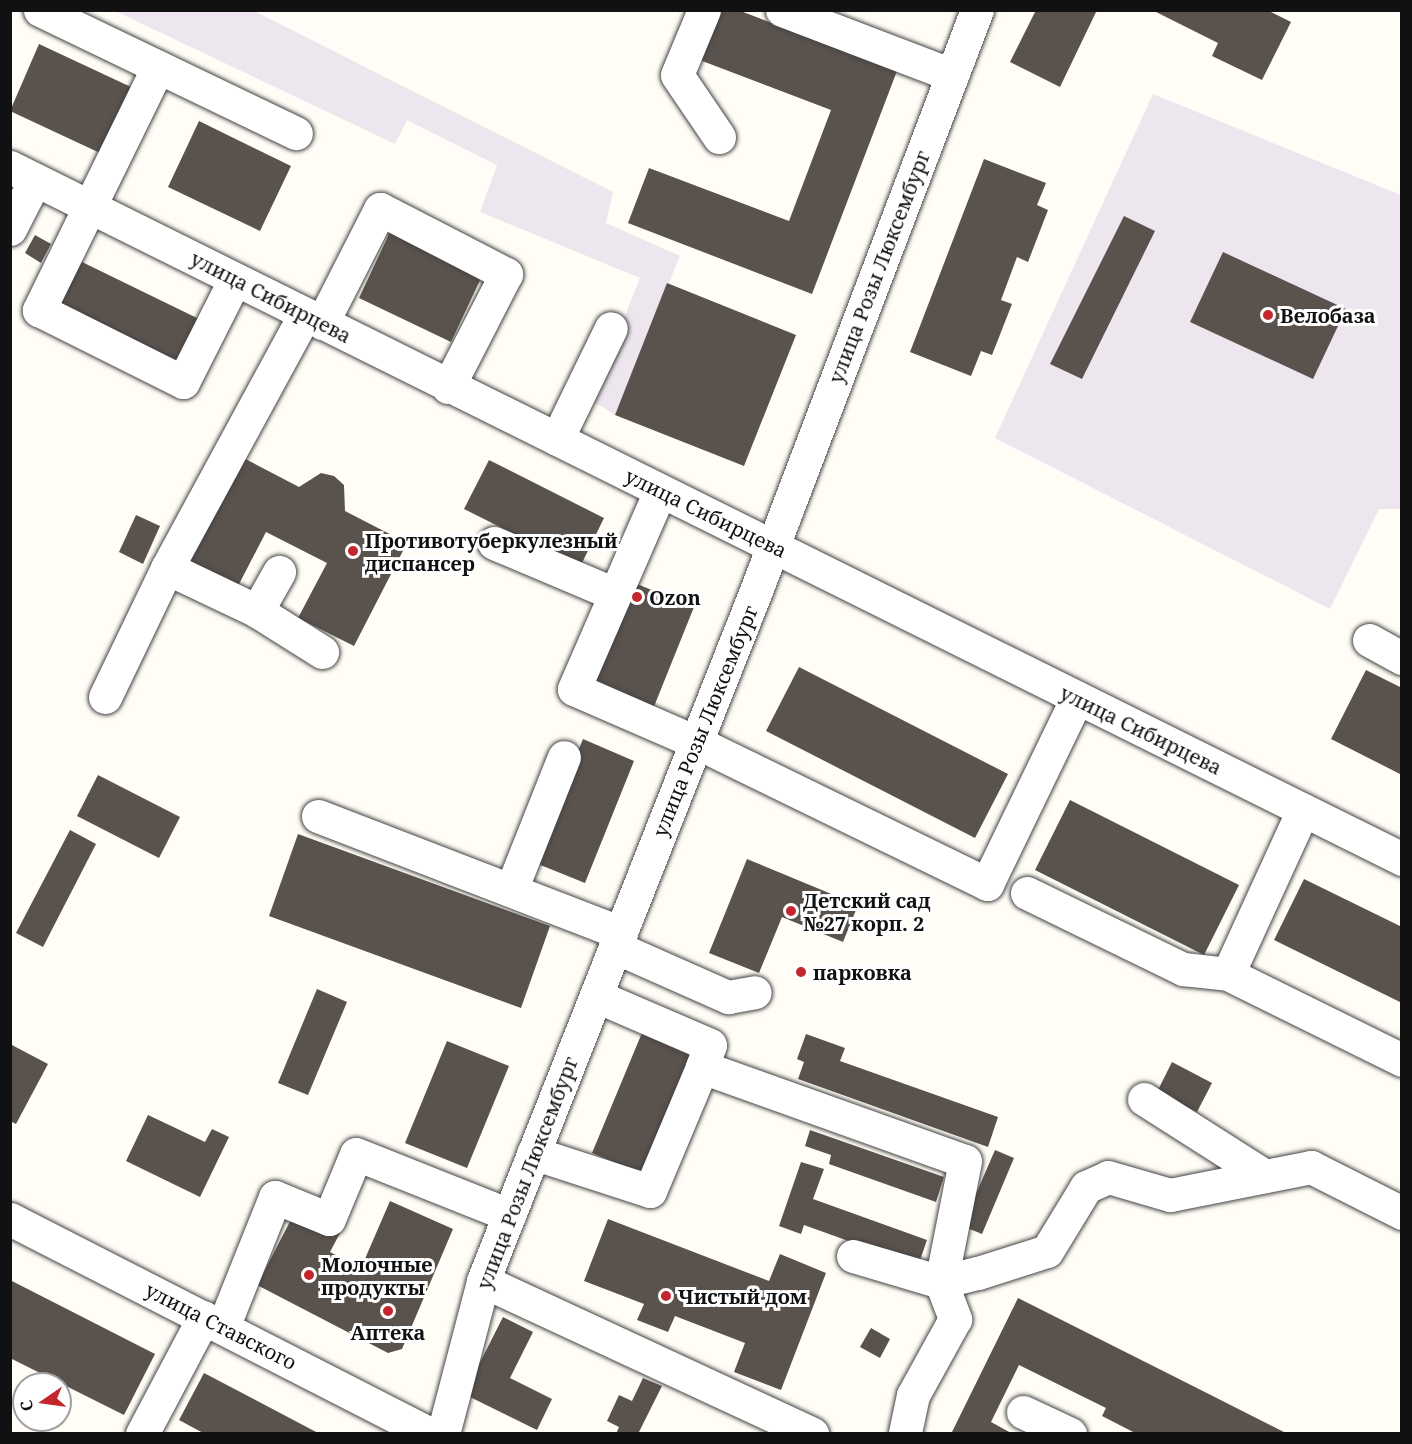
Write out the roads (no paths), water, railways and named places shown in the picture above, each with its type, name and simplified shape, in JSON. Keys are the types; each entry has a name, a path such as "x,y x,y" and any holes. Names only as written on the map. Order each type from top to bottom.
{"street":[{"path":"40,10 296,133"},
{"path":"704,10 677,75 720,137"},
{"path":"782,10 952,75"},
{"name":"улица Розы Люксембург","path":"443,1434 483,1281 773,547 977,10"},
{"path":"158,67 39,310 183,382 235,279"},
{"path":"10,229 23,173"},
{"name":"улица Сибирцева","path":"23,173 448,387 1401,859"},
{"path":"105,697 167,568 380,209 506,274 448,387"},
{"path":"557,439 610,328"},
{"path":"660,491 574,690 696,742 987,884 1077,698"},
{"path":"494,543 615,594"},
{"path":"167,568 257,611 322,652"},
{"path":"257,611 279,572"},
{"path":"1369,640 1401,658"},
{"path":"511,891 564,758"},
{"path":"1228,974 1303,810"},
{"path":"318,816 511,891 618,940 728,996 755,992"},
{"path":"1027,893 1183,969 1228,974 1401,1060"},
{"path":"533,1154 650,1191 702,1067 710,1045 596,996"},
{"path":"702,1067 965,1161 941,1282 955,1319 913,1395 905,1434"},
{"path":"1144,1100 1265,1176"},
{"path":"142,1434 213,1322 275,1197 329,1219 356,1154 509,1215"},
{"path":"853,1256 941,1282 1047,1251 1086,1187 1108,1177 1170,1195 1311,1167 1401,1213"},
{"name":"улица Ставского","path":"10,1219 431,1434"},
{"path":"483,1281 812,1434"},
{"path":"1023,1412 1070,1434"}],"place":[{"name":"Велобаза","path":"1268,315"},
{"name":"Противотуберкулезный диспансер","path":"353,551"},
{"name":"Ozon","path":"637,597"},
{"name":"Детский сад №27 корп. 2","path":"791,911"},
{"name":"парковка","path":"801,972"},
{"name":"Молочные продукты","path":"309,1275"},
{"name":"Чистый дом","path":"666,1296"},
{"name":"Аптека","path":"388,1311"}]}
